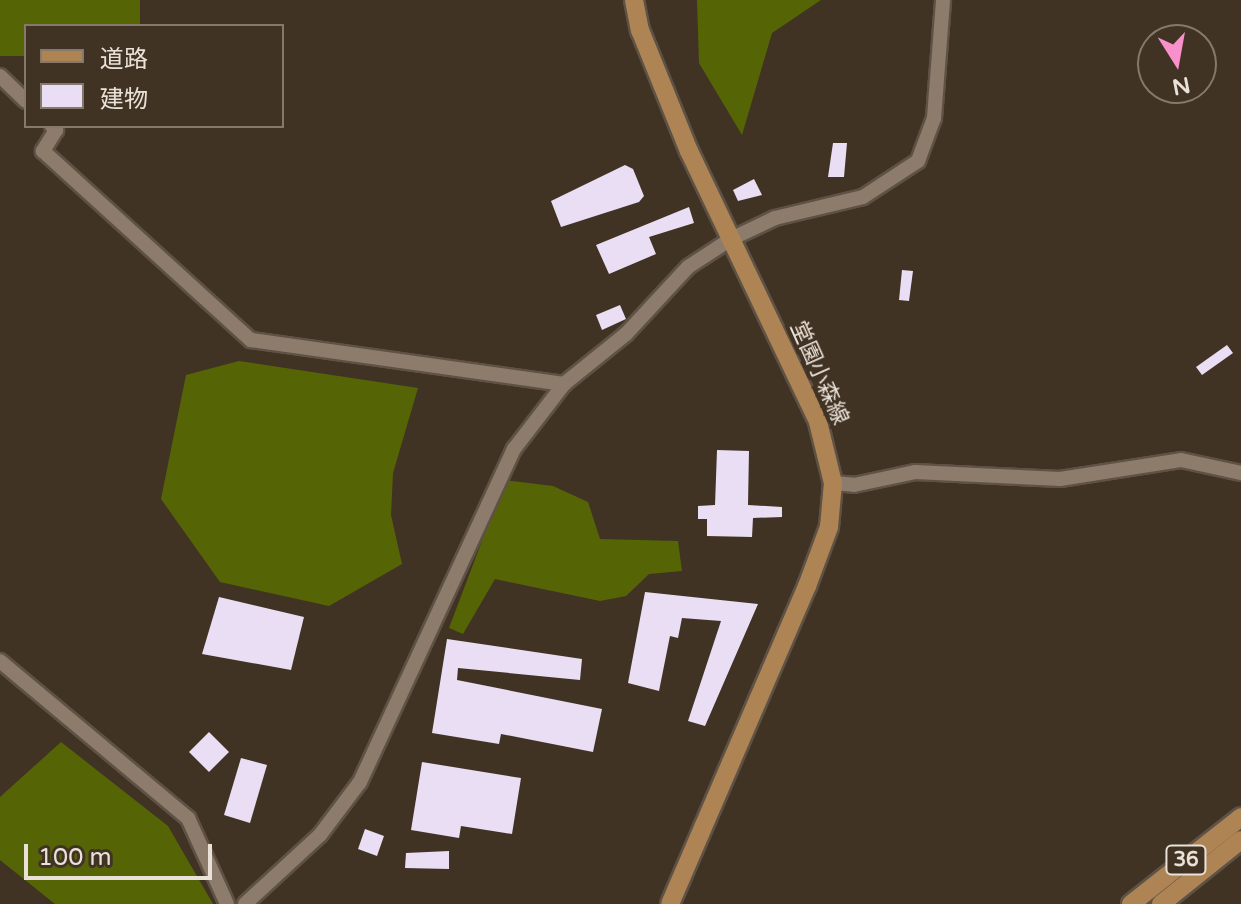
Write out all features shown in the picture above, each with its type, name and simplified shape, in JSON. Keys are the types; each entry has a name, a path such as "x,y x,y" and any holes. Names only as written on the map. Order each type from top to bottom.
{"main road":[{"name":"堂園小森線","path":"634,0 651,57 731,239 818,422 833,483 829,527 807,586 670,904"},
{"name":"36","path":"1131,904 1241,817"},
{"name":"36","path":"1161,904 1241,840"}],"street":[{"path":"245,904 320,835 360,782 514,449 564,384 626,334 688,267 731,239 775,218 863,197 918,161 934,118 943,0"},
{"path":"0,76 24,99"},
{"path":"54,128 56,130 43,151 251,340 564,384"},
{"path":"833,483 854,485 915,472 1060,479 1181,460 1241,473"},
{"path":"0,661 188,818 227,904"}],"green space":[{"path":"0,0 140,0 140,24 24,24 24,56 0,56"},
{"path":"697,0 821,0 772,33 742,135 699,63"},
{"path":"239,361 418,388 393,473 391,515 402,564 329,606 220,582 161,499 186,375"},
{"path":"505,480 553,486 588,502 600,539 678,541 682,571 649,574 626,596 600,601 495,579 463,634 449,628"},
{"path":"61,742 168,826 213,904 55,904 0,860 0,797"}],"building":[{"path":"833,143 847,143 844,177 828,177"},
{"path":"625,165 633,169 644,196 639,202 561,227 551,201"},
{"path":"754,179 762,195 738,201 733,190"},
{"path":"689,207 694,223 649,237 656,254 609,274 596,245"},
{"path":"902,270 913,271 909,301 899,300"},
{"path":"620,305 626,319 602,330 596,315"},
{"path":"1227,345 1233,353 1202,375 1196,367"},
{"path":"717,450 749,451 748,505 782,507 782,517 753,518 752,537 707,536 707,519 698,519 698,506 715,505"},
{"path":"645,592 758,604 705,726 688,721 721,621 682,618 678,638 670,636 659,691 628,683"},
{"path":"219,597 304,617 291,670 202,654"},
{"path":"447,639 582,659 580,680 458,668 457,680 602,709 593,752 501,734 499,744 432,733"},
{"path":"209,732 229,752 209,772 189,752"},
{"path":"241,758 267,765 250,823 224,815"},
{"path":"422,762 521,778 512,834 461,826 459,838 411,830"},
{"path":"365,829 384,836 377,856 358,849"},
{"path":"449,851 449,869 405,868 406,853"}]}
